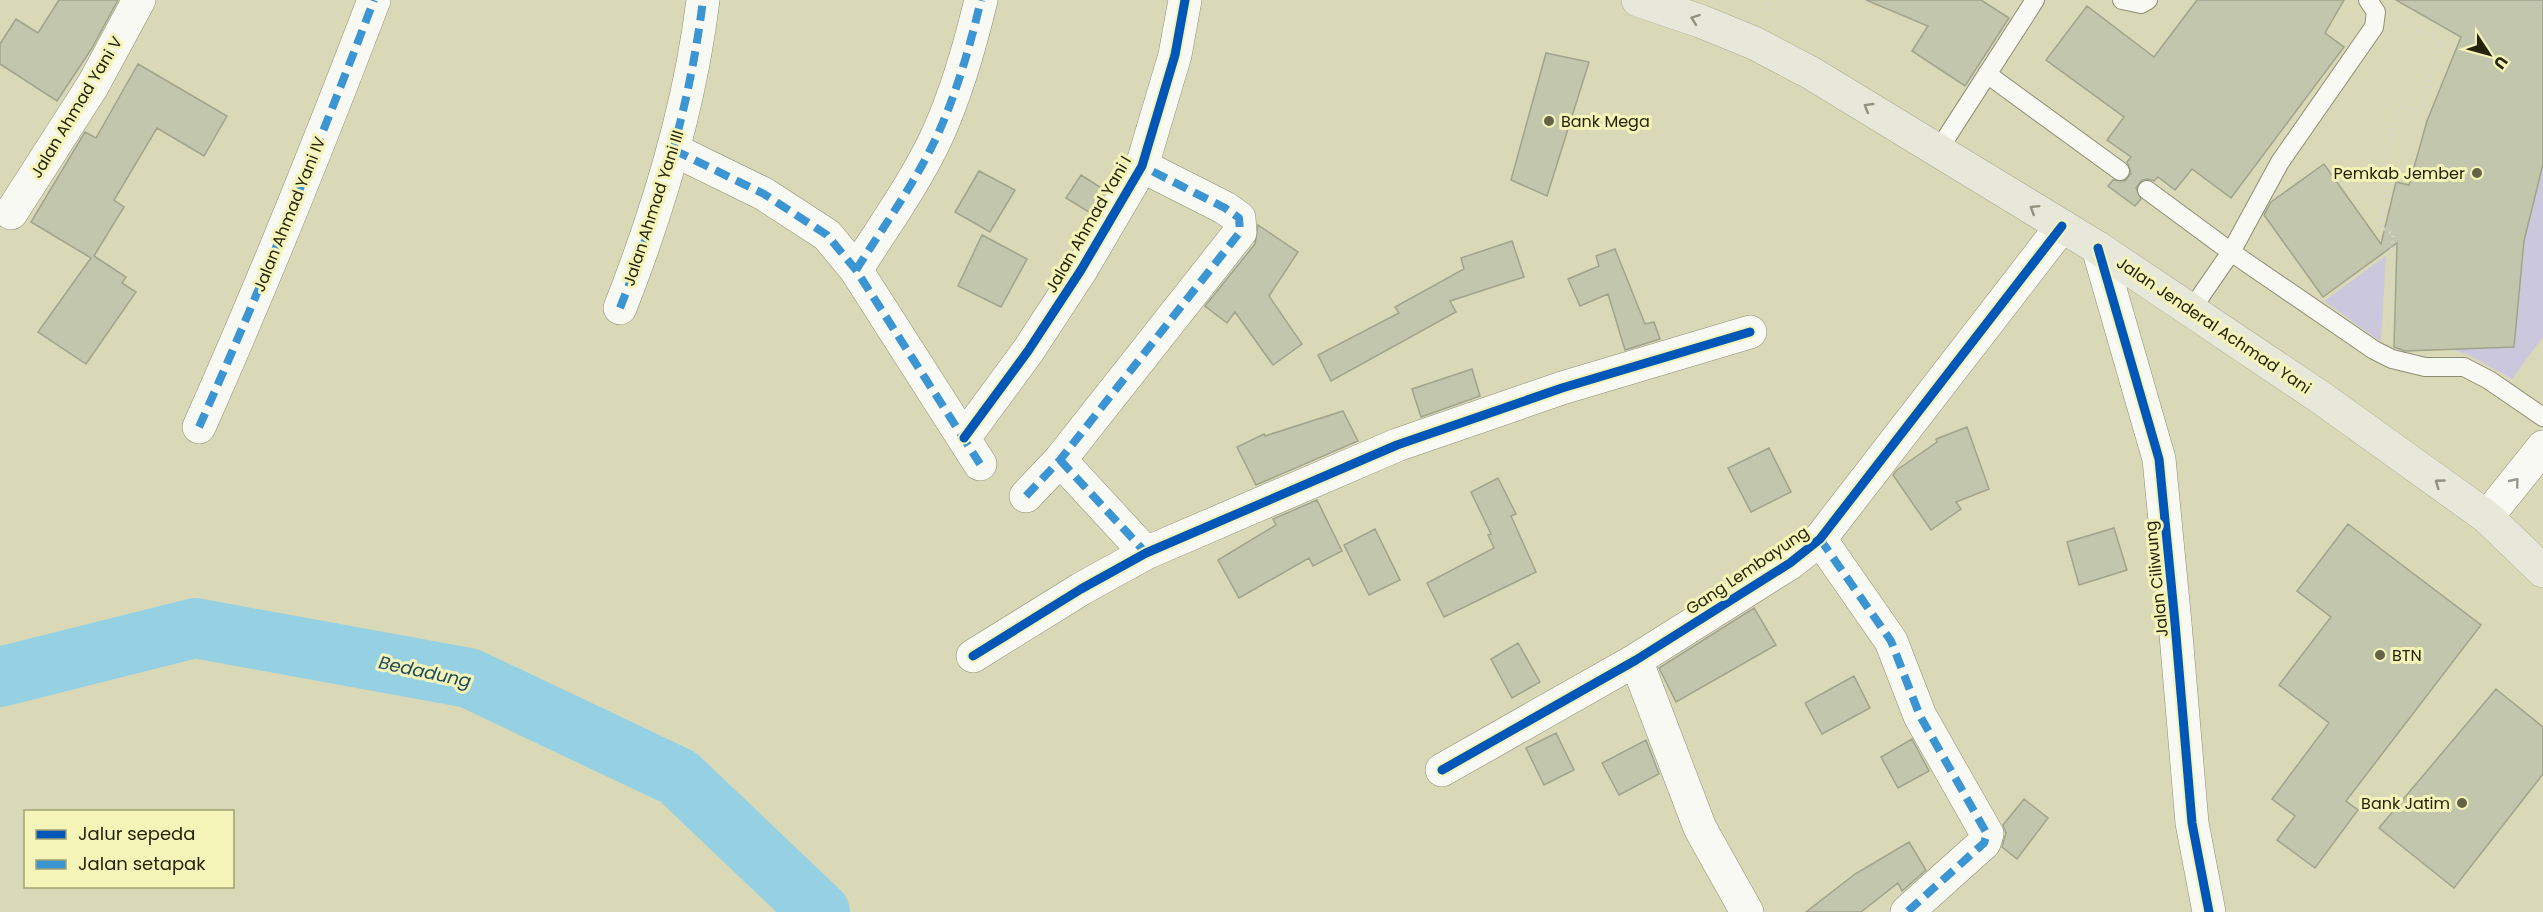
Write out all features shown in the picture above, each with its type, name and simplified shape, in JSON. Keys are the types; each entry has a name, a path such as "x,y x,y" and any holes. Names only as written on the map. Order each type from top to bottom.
{"highway":[{"name":"Jalan Jenderal Achmad Yani","path":"1638,0 1700,21 1754,43 1811,73 2098,248 2320,397 2487,518 2543,571"}],"street":[{"name":"Jalan Ahmad Yani V","path":"11,213 93,86 139,0"},
{"name":"Jalan Ahmad Yani IV","path":"199,427 305,177 374,0"},
{"name":"Jalan Ahmad Yani III","path":"620,308 641,254 674,150 703,0"},
{"path":"674,150 727,174 795,213 827,235 856,270 906,194 936,138 953,98 981,0"},
{"name":"Jalan Ahmad Yani I","path":"856,270 972,451 1028,351 1075,279 1142,166 1174,55 1185,0"},
{"path":"1026,496 1060,460 1240,232 1239,218 1232,213 1142,166"},
{"name":"Gang Lembayung","path":"1442,770 1636,660 1790,562 1820,539 2062,226"},
{"name":"Jalan Ciliwung","path":"2098,248 2159,459 2192,823 2207,911"},
{"path":"973,656 1081,589 1146,554 1397,445 1562,388 1750,333"},
{"path":"2487,518 2543,447"},
{"path":"1060,460 1146,554"},
{"path":"1820,539 1891,641 1920,716 1987,834 1984,843 1907,912"},
{"path":"1636,660 1700,828 1747,912"}],"lane":[{"path":"1939,149 2035,0"},
{"path":"2122,0 2141,4 2148,0"},
{"path":"2191,310 2231,252 2280,162 2373,27 2372,6"},
{"path":"1987,74 2120,171"},
{"path":"2147,190 2231,252 2386,357 2425,367 2464,367 2504,390 2543,417"}],"path":[{"path":"2372,6 2435,38 2440,46 2421,108 2418,110 2402,107 2399,110 2383,170 2390,177 2380,227 2393,234 2386,357"}],"shaded area":[{"path":"2543,164 2543,337 2512,379 2467,354 2450,349 2514,347 2524,241"},
{"path":"2386,256 2381,342 2324,301"}],"building":[{"path":"59,0 118,0 92,48 57,101 0,64 0,44 16,19 38,33"},
{"path":"1866,0 1981,0 2009,18 1965,86 1912,51 1928,26"},
{"path":"2197,0 2344,0 2325,33 2344,47 2231,198 2192,169 2175,190 2158,177 2154,181 2142,180 2136,188 2141,199 2135,206 2108,186 2113,180 2125,181 2131,173 2127,162 2131,157 2107,140 2124,117 2046,60 2087,6 2154,57"},
{"name":"Pemkab Jember","path":"2396,0 2543,0 2543,164 2524,241 2514,347 2405,351 2394,347 2397,243 2323,297 2264,215 2271,202 2324,164 2381,244 2396,182 2409,185 2427,121 2461,37"},
{"name":"Bank Mega","path":"1546,53 1589,62 1547,196 1511,180"},
{"path":"138,64 227,116 204,156 157,128 114,200 124,207 94,256 126,277 122,283 136,292 86,364 38,332 91,258 31,222 85,132 96,138"},
{"path":"979,171 1015,190 990,232 955,212"},
{"path":"1081,175 1106,191 1092,214 1066,198"},
{"path":"1258,225 1298,252 1269,296 1302,344 1273,365 1235,312 1227,323 1205,306 1255,244"},
{"path":"982,235 1027,259 1001,307 958,286"},
{"path":"1512,241 1524,277 1450,301 1456,312 1331,381 1318,355 1399,313 1395,307 1464,269 1461,258"},
{"path":"1615,249 1645,324 1654,322 1660,339 1625,350 1608,294 1580,306 1568,279 1599,266 1596,256"},
{"path":"1472,369 1480,396 1421,417 1412,389"},
{"path":"1343,411 1358,441 1256,485 1237,447 1264,434 1265,436"},
{"path":"1967,427 1989,489 1956,502 1961,509 1931,530 1893,475 1937,442 1936,439"},
{"path":"1769,448 1791,492 1751,512 1728,468"},
{"path":"1498,478 1516,514 1511,516 1536,572 1444,617 1427,583 1494,548 1488,535 1491,534 1471,492"},
{"path":"1317,500 1342,551 1313,566 1309,558 1239,598 1218,560 1276,525 1273,519"},
{"name":"BTN","path":"2348,524 2481,625 2346,801 2358,810 2315,868 2277,840 2295,816 2272,799 2329,723 2279,685 2331,617 2297,591"},
{"path":"2114,528 2127,570 2079,585 2067,542"},
{"path":"1375,529 1400,580 1369,595 1344,545"},
{"path":"1754,608 1776,645 1676,702 1659,668"},
{"path":"1518,643 1540,682 1512,698 1491,659"},
{"path":"1854,676 1870,708 1822,734 1805,703"},
{"name":"Bank Jatim","path":"2496,689 2543,727 2543,774 2454,888 2379,828"},
{"path":"1556,733 1574,770 1544,785 1526,748"},
{"path":"1912,739 1929,771 1898,788 1881,757"},
{"path":"1646,740 1659,774 1619,795 1602,763"},
{"path":"2024,799 2048,818 2017,859 2002,847 2006,833 2003,825"},
{"path":"1909,842 1926,870 1902,891 1898,883 1861,912 1806,912 1855,874"}],"waterway":[{"name":"Bedadung","path":"0,677 195,628 469,678 678,777 820,912"}],"marked path":[{"path":"199,427 289,215 374,0"},
{"path":"620,308 648,233 671,157 690,79 703,0"},
{"path":"856,270 909,187 937,136 951,103 981,0"},
{"path":"674,150 764,194 827,235 856,270 980,464"},
{"path":"1026,496 1060,460 1240,232 1239,218 1225,208 1142,166"},
{"path":"1060,460 1146,553"},
{"path":"1820,539 1891,641 1920,716 1987,834 1984,843 1907,912"}],"cycle path":[{"path":"964,438 1028,351 1081,270 1142,166 1175,55 1185,0"},
{"path":"1442,770 1636,660 1790,563 1820,539 2062,226"},
{"path":"2098,248 2159,459 2192,823 2209,912"},
{"path":"973,656 1081,589 1146,553 1397,445 1562,388 1750,332"}],"place":[{"name":"Bank Mega","path":"1549,121"},
{"name":"Pemkab Jember","path":"2477,173"},
{"name":"BTN","path":"2380,655"},
{"name":"Bank Jatim","path":"2462,803"}]}
